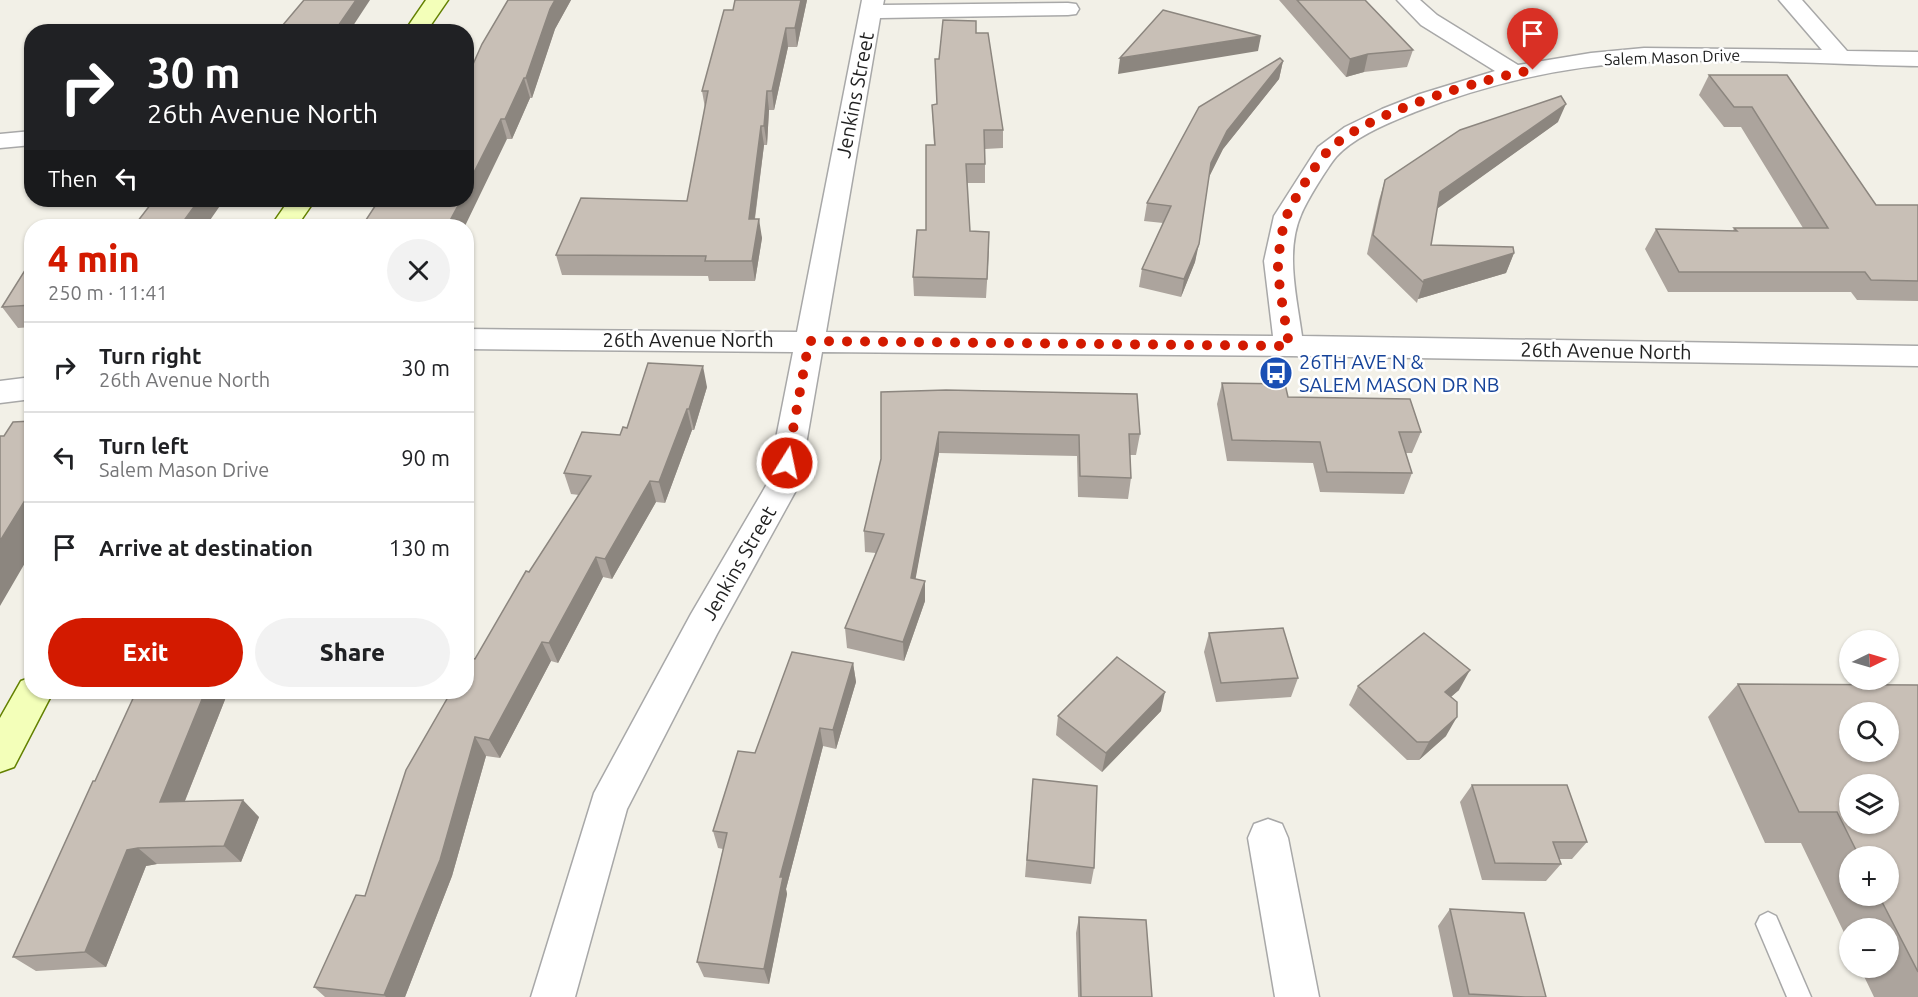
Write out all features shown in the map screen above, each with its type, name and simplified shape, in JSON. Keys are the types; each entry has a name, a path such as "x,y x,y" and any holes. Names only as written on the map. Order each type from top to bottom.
{"street":[{"path":"421,24 437,0"},
{"path":"1408,0 1429,20 1514,73"},
{"path":"1790,0 1840,57"},
{"path":"872,6 1068,9"},
{"name":"Jenkins Street","path":"553,997 608,806 704,624 783,485 872,6"},
{"name":"Salem Mason Drive","path":"1289,346 1278,261 1287,216 1327,152 1354,132 1390,114 1428,99 1514,73 1591,60 1644,55 1918,58"},
{"path":"0,141 24,139"},
{"name":"26th Avenue North","path":"474,339 1289,346 1918,356"},
{"path":"0,392 24,389"},
{"path":"0,755 30,699"},
{"path":"1268,838 1298,997"}],"lane":[{"path":"1768,924 1799,997"}],"building":[{"path":"304,0 356,0 340,24 284,24"},
{"path":"508,0 555,0 526,78 505,119 501,119 474,172 474,62"},
{"path":"735,0 801,0 795,28 786,28 772,91 767,91 764,126 761,126 749,219 759,219 752,261 705,261 706,256 556,255 581,198 687,201 708,91 702,91 724,10 733,10"},
{"path":"1297,0 1365,0 1413,50 1368,54 1350,59"},
{"path":"1163,10 1261,36 1120,58"},
{"path":"943,20 976,21 976,33 988,33 1003,130 984,130 985,164 966,164 970,231 989,232 987,279 913,277 917,230 926,230 926,145 935,145 932,105 937,104 935,59 939,59"},
{"path":"1280,58 1283,61 1227,131 1211,163 1199,244 1184,279 1142,269 1171,206 1147,203 1199,107"},
{"path":"1709,75 1787,75 1876,205 1918,205 1918,281 1871,280 1865,272 1679,272 1656,229 1737,231 1734,228 1828,228 1752,107 1734,107"},
{"path":"1561,96 1566,104 1440,192 1431,245 1513,247 1514,253 1424,280 1424,283 1373,235 1385,180 1460,130"},
{"path":"149,207 194,207 185,219 139,219"},
{"path":"374,207 457,207 451,219 367,219"},
{"path":"24,272 24,306 2,307"},
{"path":"648,363 703,366 689,409 687,409 659,482 650,481 605,559 596,557 549,643 542,642 489,740 475,737 440,860 384,995 314,987 356,895 365,896 406,770 447,699 474,699 474,659 526,571 529,572 591,476 564,473 582,432 620,435 623,427 627,428"},
{"path":"1222,383 1285,384 1288,397 1410,399 1421,432 1399,432 1412,473 1327,472 1320,442 1232,440"},
{"path":"946,390 1137,394 1140,434 1129,434 1131,478 1080,476 1079,435 939,432 911,578 925,581 903,642 845,628 884,534 864,531 881,459 881,392"},
{"path":"24,421 24,502 0,541 0,436 4,436 13,422"},
{"path":"1283,628 1298,678 1221,683 1209,633"},
{"path":"1424,633 1470,670 1445,692 1457,702 1457,717 1429,742 1417,742 1358,686"},
{"path":"792,652 853,663 833,730 820,728 780,877 783,877 764,969 697,962 727,833 713,831 738,751 755,753"},
{"path":"1117,657 1165,692 1106,753 1058,716"},
{"path":"1738,684 1839,685 1839,690 1899,690 1899,685 1918,685 1918,972 1899,935 1899,918 1890,918 1884,906 1899,906 1899,846 1854,846 1848,834 1899,834 1899,774 1839,774 1839,816 1837,812 1799,812"},
{"path":"133,699 202,699 160,802 243,800 224,846 127,850 85,952 13,957 93,781"},
{"path":"1033,779 1097,786 1094,868 1027,860"},
{"path":"1472,785 1567,785 1587,842 1553,842 1561,864 1495,863"},
{"path":"1450,909 1524,913 1546,997 1469,994"},
{"path":"1079,917 1146,920 1152,997 1081,997"}],"place":[{"name":"26TH AVE N & SALEM MASON DR NB","path":"1276,373"}],"route":[{"path":"787,463 809,341 1289,346 1278,261 1287,216 1327,152 1354,132 1390,114 1428,99 1514,73 1533,70"}]}
